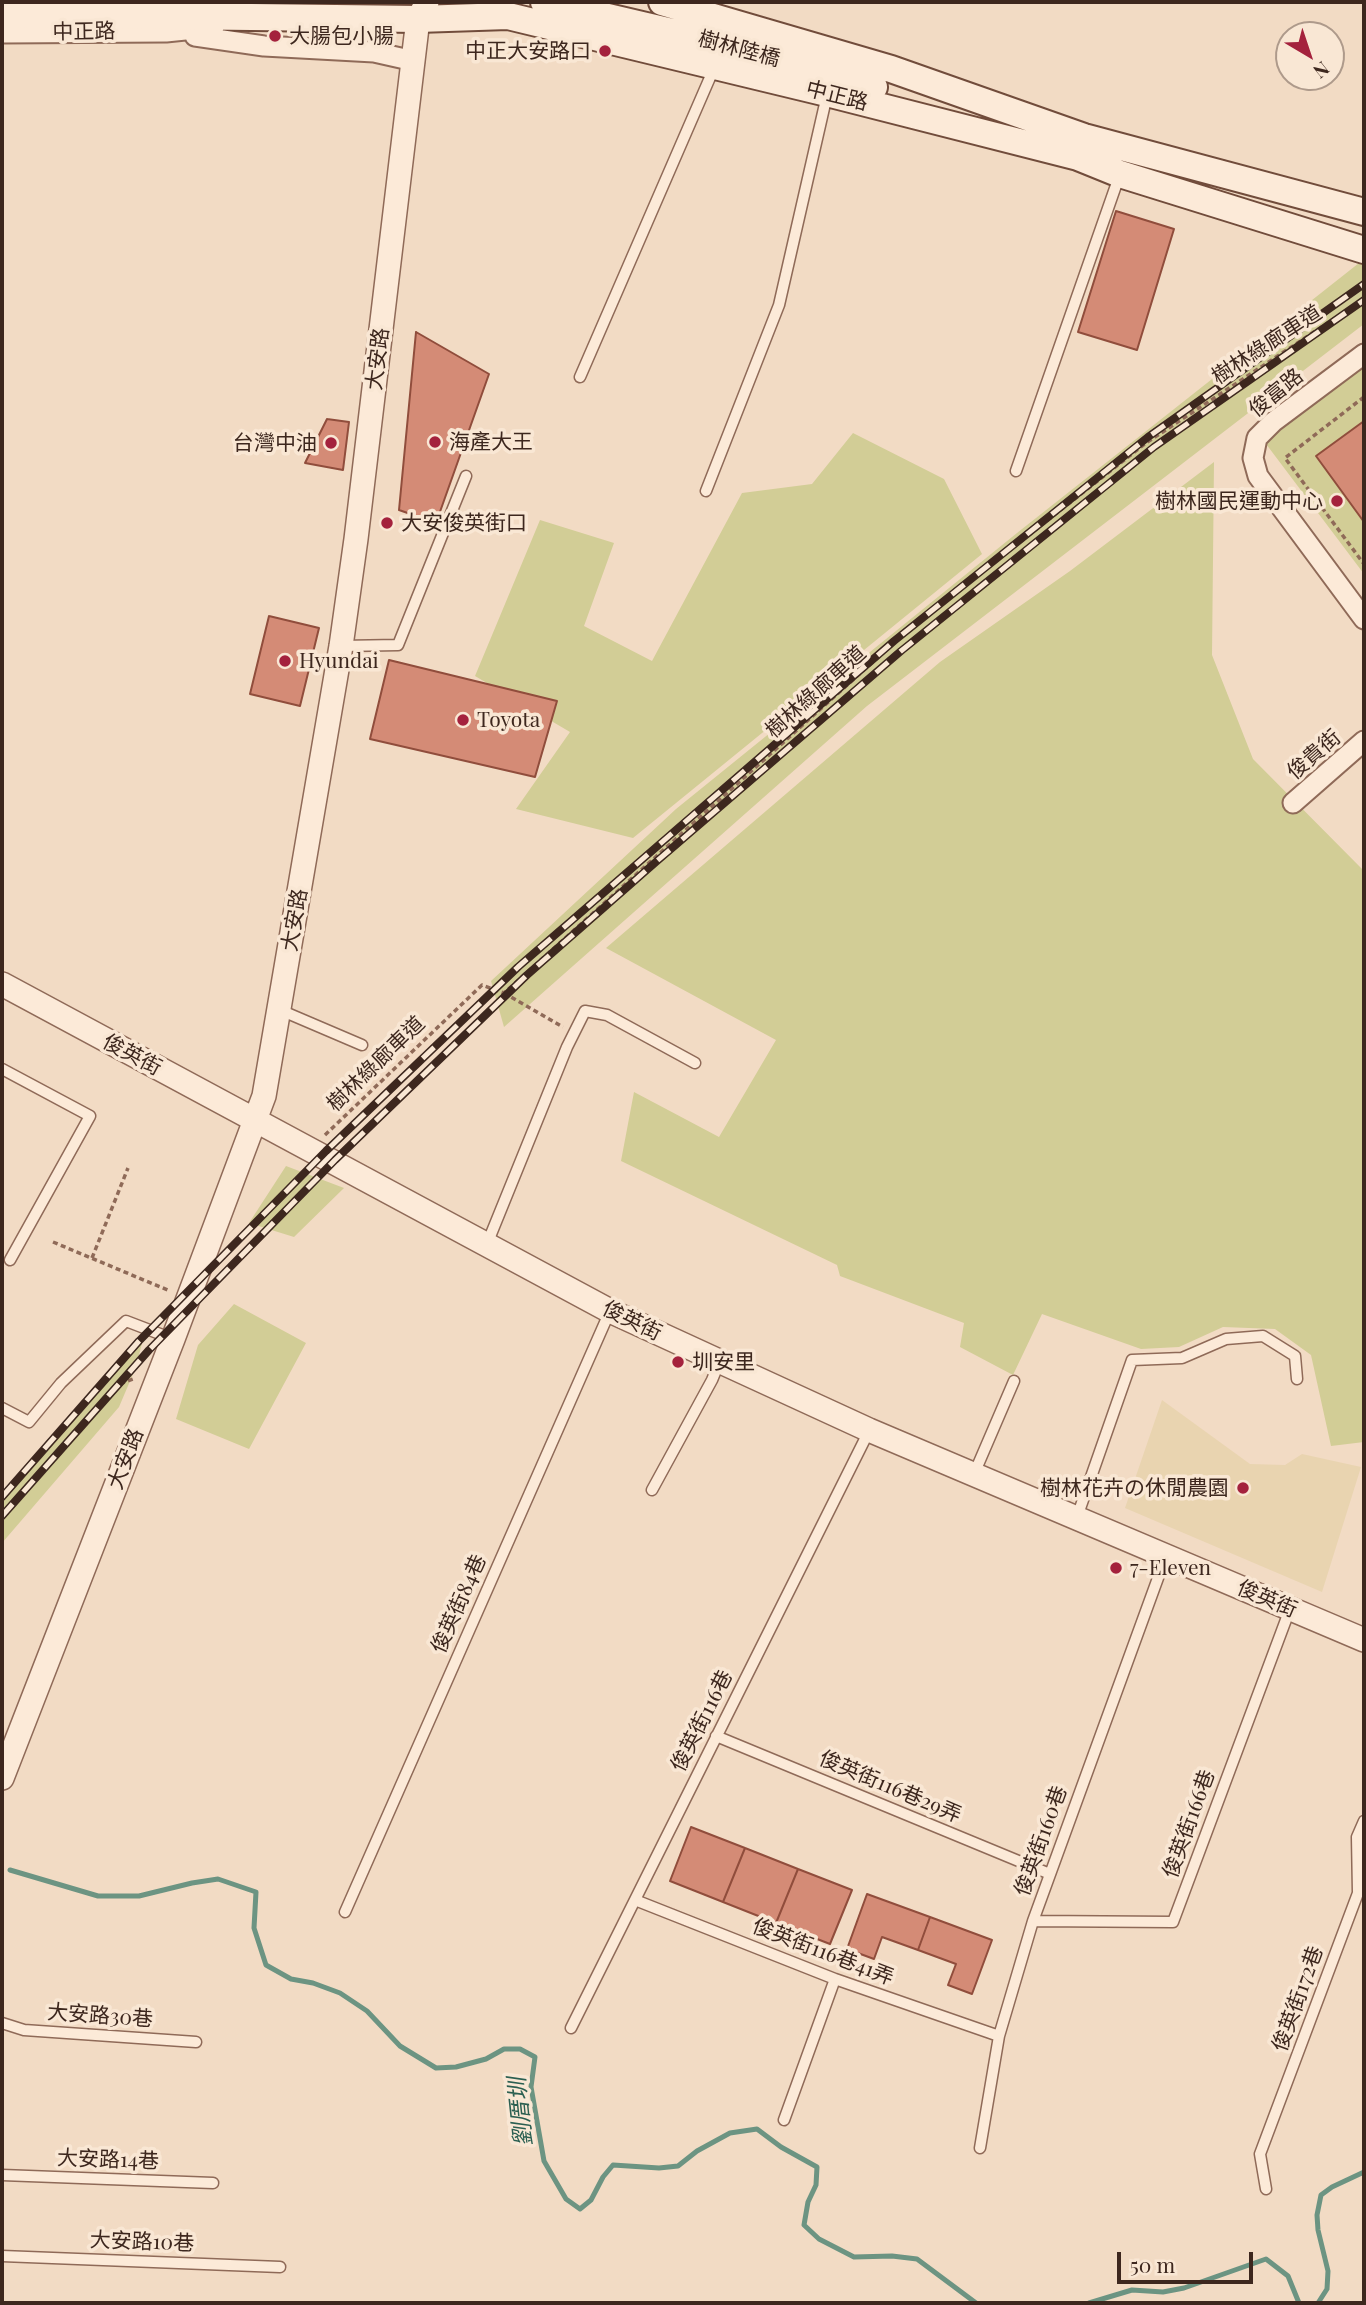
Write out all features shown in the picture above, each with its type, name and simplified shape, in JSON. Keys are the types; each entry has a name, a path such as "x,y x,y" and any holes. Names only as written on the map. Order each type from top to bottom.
{"main road":[{"name":"樹林陸橋","path":"544,2 715,54 972,115 1081,147"},
{"name":"中正路","path":"662,2 891,68 1081,147 1120,174 1364,250"},
{"name":"中正路","path":"298,18 419,8 508,16 715,54 827,93 1081,147 1364,212"},
{"path":"2,14 298,18"}],"street":[{"name":"大安路","path":"2,1778 173,1339 264,1096 341,646 419,8"},
{"path":"166,32 298,18"},
{"path":"166,32 264,46 374,52 414,61"},
{"name":"中正路","path":"2,33 166,32"},
{"name":"俊富路","path":"1364,354 1273,422 1257,438 1253,458 1258,477 1364,619"},
{"name":"俊貴街","path":"1293,803 1364,741"},
{"name":"俊英街","path":"2,984 610,1311 869,1430 1364,1640"}],"lane":[{"path":"580,377 715,54"},
{"path":"706,491 779,305 827,93"},
{"path":"1016,471 1120,174"},
{"path":"341,646 398,645 466,476"},
{"path":"280,1010 362,1045"},
{"path":"487,1245 585,1011 607,1015 695,1063"},
{"path":"2,1069 90,1116 10,1260"},
{"name":"俊英街84巷","path":"345,1912 610,1311"},
{"path":"2,1408 29,1422 61,1383 126,1321 173,1339"},
{"path":"1077,1517 1132,1360 1182,1358 1226,1339 1263,1336 1295,1356 1297,1378"},
{"path":"652,1490 719,1363"},
{"path":"974,1474 1014,1381"},
{"name":"俊英街116巷","path":"570,2028 869,1430"},
{"name":"俊英街160巷","path":"980,2148 999,2036 1033,1921 1166,1555"},
{"name":"俊英街166巷","path":"1033,1921 1172,1922 1290,1609"},
{"name":"俊英街116巷29弄","path":"716,1736 1050,1874"},
{"name":"俊英街172巷","path":"1266,2189 1260,2154 1358,1894 1357,1837 1364,1821"},
{"name":"俊英街116巷41弄","path":"635,1900 835,1979 999,2036"},
{"path":"784,2120 835,1979"},
{"name":"大安路30巷","path":"2,2023 24,2030 196,2042"},
{"name":"大安路14巷","path":"2,2175 213,2183"},
{"name":"大安路10巷","path":"2,2256 280,2267"}],"path":[{"name":"樹林綠廊車道","path":"325,1135 482,985 504,993 913,626 1146,443 1364,299"},
{"path":"1364,397 1285,458 1364,564"},
{"path":"504,993 574,1033"},
{"path":"92,1258 128,1168"},
{"path":"53,1242 189,1296"},
{"path":"2,1518 122,1383 138,1378"}],"shaded area":[{"path":"1359,263 1364,264 1364,324 867,706 504,1027 491,981 676,809 1017,533"},
{"name":"樹林國民運動中心","path":"1364,348 1364,574 1254,428"},
{"path":"853,433 944,479 982,554 633,838 516,809 570,732 475,676 540,520 614,543 584,626 652,661 742,493 812,484"},
{"path":"1214,462 1212,655 1253,759 1364,871 1364,1442 1331,1446 1311,1355 1275,1329 1223,1327 1179,1347 1141,1349 1042,1314 1013,1375 960,1347 964,1323 840,1276 837,1265 621,1161 634,1092 719,1137 776,1040 606,948 940,662 1070,571"},
{"path":"286,1166 344,1188 294,1237 249,1223"},
{"path":"234,1304 306,1343 249,1449 176,1419 198,1345"},
{"path":"143,1339 136,1367 119,1407 2,1543 2,1493"},
{"name":"樹林花卉の休閒農園","path":"1162,1400 1250,1464 1285,1465 1302,1454 1361,1467 1322,1592 1125,1508"}],"building":[{"path":"1116,211 1174,229 1137,350 1078,332"},
{"name":"海產大王","path":"416,332 489,374 436,523 399,510"},
{"name":"台灣中油","path":"327,419 349,422 343,470 305,463"},
{"name":"樹林國民運動中心","path":"1364,421 1364,522 1316,456"},
{"name":"Hyundai","path":"269,616 319,628 300,706 250,694"},
{"name":"Toyota","path":"389,660 557,701 535,777 370,739"},
{"path":"691,1827 745,1848 723,1902 670,1881"},
{"path":"745,1848 798,1869 776,1923 723,1902"},
{"path":"798,1869 852,1890 830,1944 776,1923"},
{"path":"867,1894 930,1917 918,1950 882,1937 874,1959 847,1949"},
{"path":"930,1917 992,1940 972,1994 948,1985 956,1964 918,1950"}],"waterway":[{"name":"劉厝圳","path":"10,1870 98,1896 139,1896 218,1879 256,1892 254,1928 266,1965 291,1979 313,1983 340,1993 367,2011 400,2046 436,2068 456,2067 486,2059 504,2049 520,2049 535,2057 531,2087 544,2161 566,2199 580,2209 591,2200 613,2165 659,2168 678,2166 697,2151 730,2133 757,2129 781,2147 817,2167 816,2185 808,2202 804,2225 819,2239 854,2257 892,2256 917,2259 976,2303"},
{"name":"劉厝圳","path":"1318,2303 1327,2289 1328,2271 1318,2230 1317,2215 1321,2195 1364,2172"},
{"name":"劉厝圳","path":"1089,2303 1132,2290 1163,2292 1184,2288 1266,2259 1288,2276 1299,2303"}],"railway":[{"path":"2,1497 139,1341 326,1151 518,967 894,641 1148,437 1364,284"},
{"path":"2,1516 149,1350 335,1160 527,975 901,651 1154,447 1364,300"}],"place":[{"name":"大腸包小腸","path":"275,36"},
{"name":"中正大安路口","path":"605,51"},
{"name":"海產大王","path":"435,442"},
{"name":"台灣中油","path":"331,443"},
{"name":"樹林國民運動中心","path":"1337,501"},
{"name":"大安俊英街口","path":"387,523"},
{"name":"Hyundai","path":"285,661"},
{"name":"Toyota","path":"463,720"},
{"name":"圳安里","path":"678,1362"},
{"name":"樹林花卉の休閒農園","path":"1243,1488"},
{"name":"7-Eleven","path":"1116,1568"}]}
